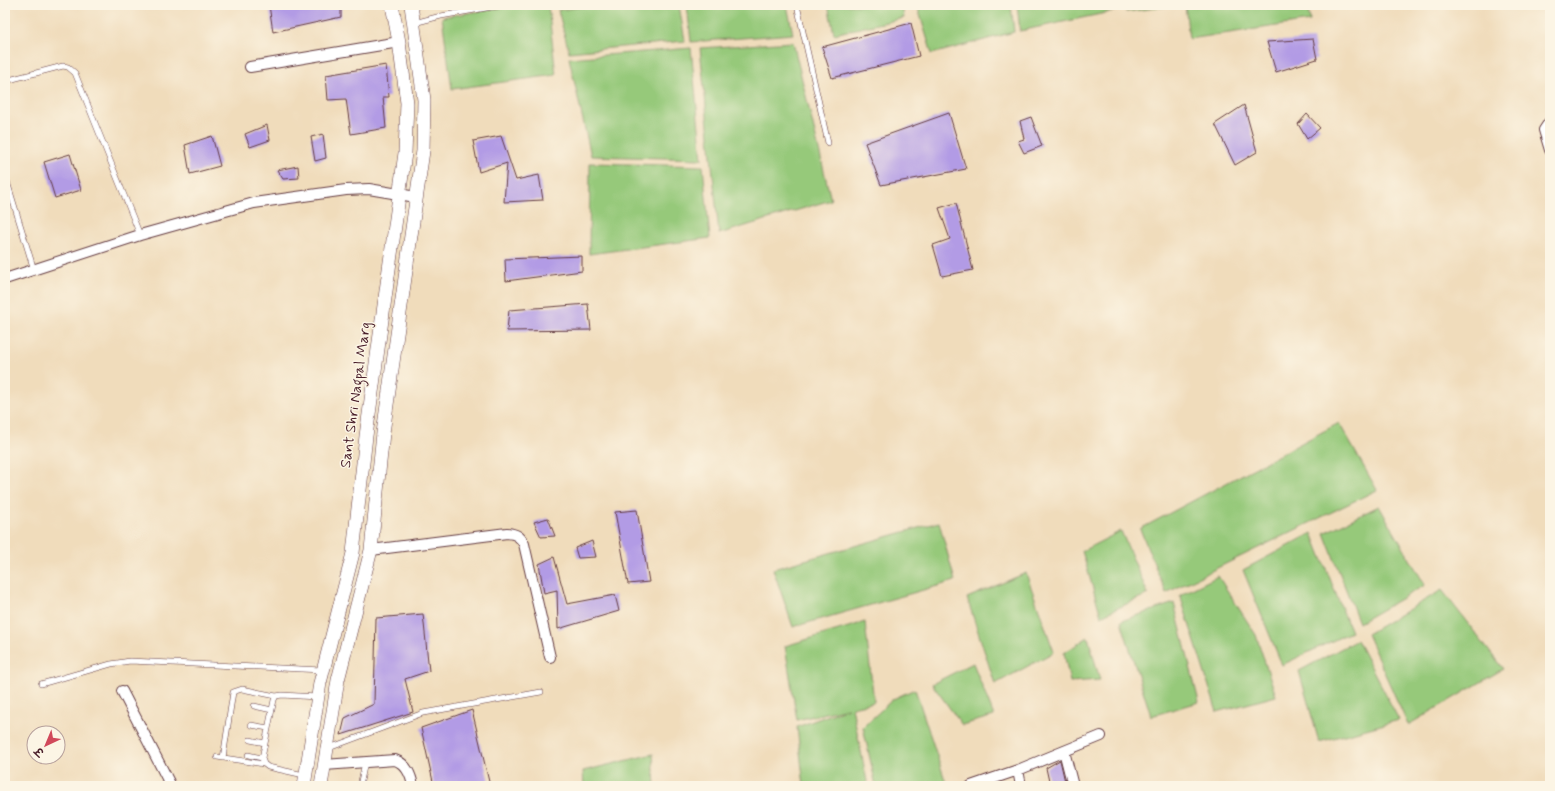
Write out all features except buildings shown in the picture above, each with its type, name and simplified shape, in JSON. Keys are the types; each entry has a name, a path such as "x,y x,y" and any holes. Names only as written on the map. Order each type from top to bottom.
{"street":[{"name":"Sant Shri Nagpal Marg","path":"304,780 323,671 353,552 366,436 405,153 407,103 399,42 392,5"},
{"path":"321,786 338,680 371,550 384,425 423,151 424,100 411,5"},
{"path":"250,67 399,42"},
{"path":"1550,121 1544,130 1550,150"},
{"path":"5,279 140,235 254,203 346,190 369,189 416,197"},
{"path":"371,550 507,533 520,537 524,544 550,657"},
{"path":"122,691 171,786"},
{"path":"971,786 1018,770 1101,736"},
{"path":"1064,751 1073,786"},
{"path":"324,765 396,760 400,761 408,771 413,786"},
{"path":"1018,770 1021,786"}],"lane":[{"path":"414,23 441,16 503,5"},
{"path":"797,5 828,143"},
{"path":"5,81 62,66 68,67 75,73 140,235"},
{"path":"5,175 34,270"},
{"path":"41,684 111,664 130,661 323,671"},
{"path":"304,780 268,767 264,764 220,757 233,692 242,689 276,696 282,694 318,697"},
{"path":"327,748 423,713 542,692"},
{"path":"264,764 262,758 276,696"},
{"path":"254,706 272,710"},
{"path":"251,725 268,728"},
{"path":"250,740 266,743"},
{"path":"248,755 262,758"},
{"path":"360,786 365,762"}],"green space":[{"path":"520,5 548,5 556,75 452,89 442,17"},
{"path":"596,5 679,5 685,41 569,52 558,10"},
{"path":"687,5 787,5 793,34 691,42"},
{"path":"828,5 902,5 904,18 834,34"},
{"path":"917,5 1011,5 1014,32 932,54"},
{"path":"1017,5 1115,5 1115,11 1020,31"},
{"path":"1125,5 1169,5 1170,6 1126,12"},
{"path":"1185,5 1307,5 1310,21 1189,39"},
{"path":"793,42 831,200 719,234 700,48"},
{"path":"691,48 702,159 591,156 569,58"},
{"path":"590,163 703,166 710,238 589,254"},
{"path":"1339,423 1377,490 1166,593 1140,529"},
{"path":"1379,506 1425,585 1359,623 1324,533"},
{"path":"939,522 955,581 793,627 773,569"},
{"path":"1121,531 1148,594 1101,616 1082,551"},
{"path":"1312,533 1351,632 1282,665 1243,570"},
{"path":"1026,573 1054,652 995,684 967,598"},
{"path":"1218,576 1256,635 1276,696 1217,712 1180,595"},
{"path":"1442,590 1503,669 1408,725 1367,634"},
{"path":"1174,603 1199,702 1151,716 1121,621"},
{"path":"865,622 874,702 852,707 868,786 804,786 797,727 848,708 797,720 785,646"},
{"path":"1088,637 1100,680 1070,682 1064,653"},
{"path":"1357,640 1399,720 1319,742 1299,671"},
{"path":"973,663 994,716 962,725 932,684"},
{"path":"915,689 947,786 876,786 863,727 893,699"},
{"path":"653,754 655,786 584,786 583,771"}]}
